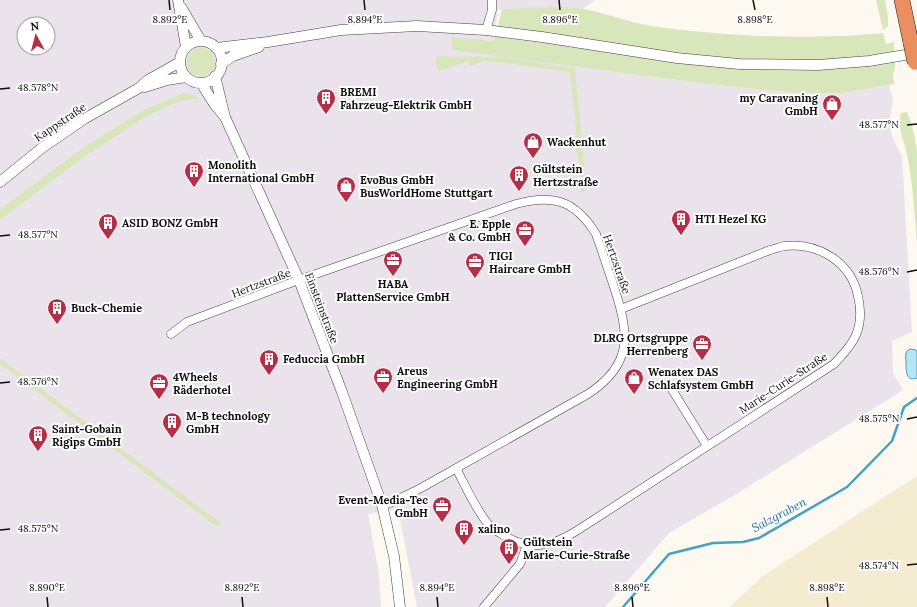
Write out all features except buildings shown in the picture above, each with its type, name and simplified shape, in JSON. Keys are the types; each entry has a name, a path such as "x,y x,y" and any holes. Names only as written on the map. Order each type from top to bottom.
{"highway":[{"path":"902,0 915,57"}],"street":[{"path":"486,30 492,10 492,0"},
{"path":"179,2 201,41"},
{"path":"179,2 186,47"},
{"path":"216,48 268,42 310,34 358,29 417,26 486,30 677,58 739,64 818,65 915,57"},
{"path":"201,41 209,43 216,48 220,55 221,64 220,71 215,76 209,81 201,83 186,77 180,62 186,47 201,41"},
{"path":"221,64 234,56 268,42"},
{"name":"Kappstraße","path":"0,182 43,147 84,119 139,88 148,80 180,62"},
{"name":"Einsteinstraße","path":"215,76 225,117 299,280 342,392 382,505 394,556 400,607"},
{"name":"Kappstraße","path":"139,88 167,80 186,77"},
{"name":"Einsteinstraße","path":"201,83 215,105 225,117"},
{"name":"Hertzstraße","path":"171,334 187,322 299,280 516,204 530,200 543,199 569,205 582,215 590,224 599,243 625,325 624,348 618,364 609,378 588,394 456,468 400,498 382,505"},
{"name":"Marie-Curie-Straße","path":"456,468 481,514 489,525 507,538 527,545 548,544 566,538 834,364 850,347 856,334 860,306 851,275 840,262 815,249 799,246 784,246 770,250 621,309"},
{"path":"671,388 707,446"},
{"path":"484,607 520,564 527,545"}],"shaded area":[{"path":"0,0 595,0 583,9 551,7 498,10 494,41 451,38 452,49 707,84 796,93 844,93 889,85 893,99 890,118 892,137 902,156 912,332 892,341 893,373 903,390 733,496 669,533 605,607 417,607 398,509 368,514 379,574 381,607 0,607"},
{"path":"917,476 917,607 729,607 764,575"}],"green space":[{"path":"876,0 885,0 888,26 883,30"},
{"path":"571,7 584,9 649,26 714,33 799,37 883,33 886,44 894,42 894,84 844,93 796,93 707,84 452,50 451,37 494,41 502,9"},
{"path":"201,48 211,52 215,62 211,72 201,76 191,72 187,62 191,52"},
{"path":"438,56 507,58 575,68 584,164 585,192 581,192 580,163 573,141 577,140 570,72 484,61 470,66 468,61 439,71 435,60"},
{"path":"184,93 197,96 197,99 179,101 147,116 88,154 0,220 0,209 84,147 144,110"},
{"path":"907,112 912,125 917,150 917,242 910,170 900,125 901,113"},
{"path":"0,358 222,524 217,527 0,364"}],"water":[{"path":"911,349 916,350 917,352 917,378 913,379 907,375 906,369 906,354 907,351"}],"waterway":[{"name":"Salzgraben","path":"623,607 669,554 713,543 743,542 759,538 847,487 892,441 904,407 917,398"}],"place":[{"name":"BREMI Fahrzeug-Elektrik GmbH","path":"326,115"},
{"name":"my Caravaning GmbH","path":"832,121"},
{"name":"Wackenhut","path":"533,159"},
{"name":"Monolith International GmbH","path":"194,188"},
{"name":"Gültstein Hertzstraße","path":"519,192"},
{"name":"EvoBus GmbH BusWorldHome Stuttgart","path":"346,203"},
{"name":"HTI Hezel KG","path":"681,236"},
{"name":"ASID BONZ GmbH","path":"108,240"},
{"name":"E. Epple & Co. GmbH","path":"525,247"},
{"name":"HABA PlattenService GmbH","path":"393,277"},
{"name":"TIGI Haircare GmbH","path":"475,279"},
{"name":"Buck-Chemie","path":"57,325"},
{"name":"DLRG Ortsgruppe Herrenberg","path":"702,361"},
{"name":"Feduccia GmbH","path":"269,376"},
{"name":"Areus Engineering GmbH","path":"383,394"},
{"name":"Wenatex DAS Schlafsystem GmbH","path":"634,395"},
{"name":"4Wheels Räderhotel","path":"159,400"},
{"name":"M-B technology GmbH","path":"172,439"},
{"name":"Saint-Gobain Rigips GmbH","path":"38,452"},
{"name":"Event-Media-Tec GmbH","path":"442,523"},
{"name":"xalino","path":"464,546"},
{"name":"Gültstein Marie-Curie-Straße","path":"509,565"}]}
